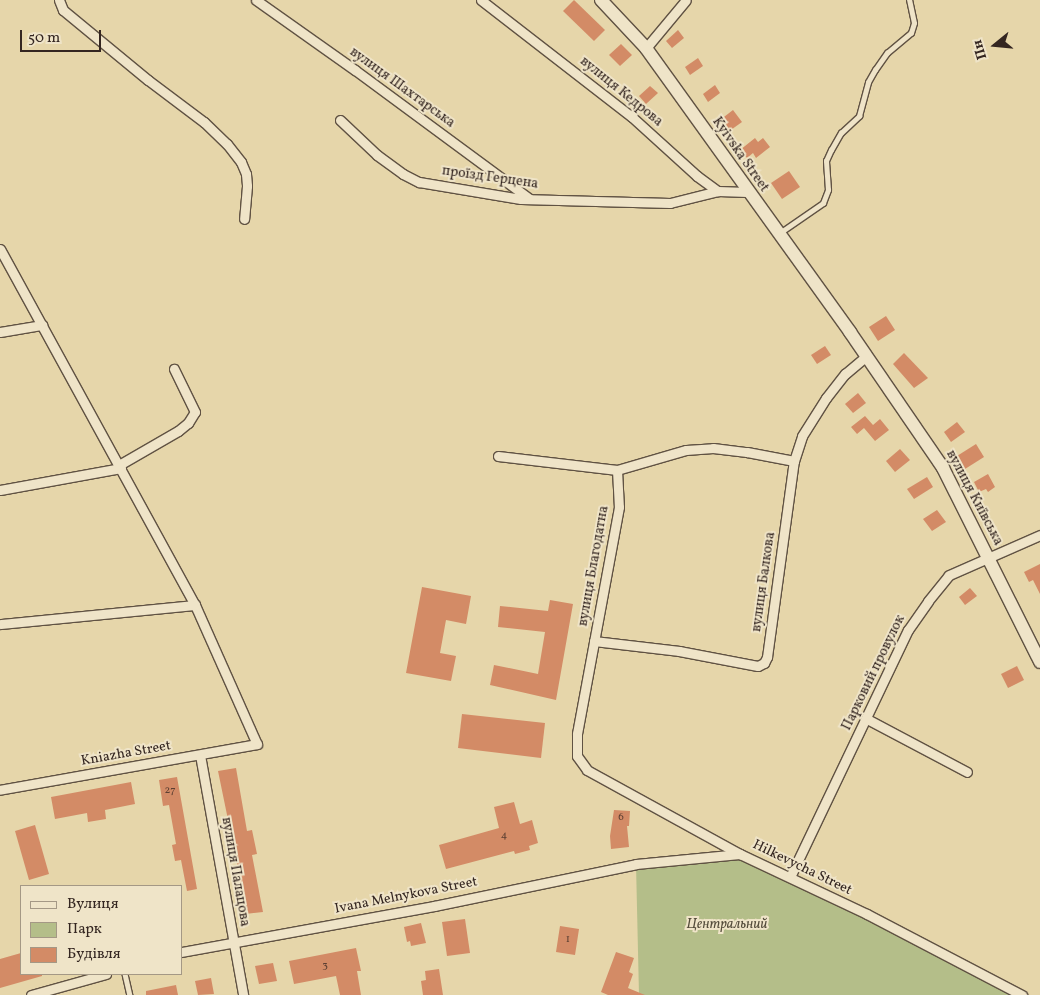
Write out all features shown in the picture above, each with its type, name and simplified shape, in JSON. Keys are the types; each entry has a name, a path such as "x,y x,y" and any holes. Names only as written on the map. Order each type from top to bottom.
{"main road":[{"name":"Kyivska Street","path":"601,0 646,48 747,192 850,332"},
{"name":"вулиця Київська","path":"850,332 943,468 1040,662"}],"street":[{"path":"59,0 63,10 148,80 204,122 227,144 241,162 246,174 247,186 244,219"},
{"name":"вулиця Шахтарська","path":"256,0 356,70 530,199"},
{"name":"вулиця Кедрова","path":"481,0 625,111 697,176 718,191"},
{"path":"646,48 686,0"},
{"name":"проїзд Герцена","path":"340,120 377,155 403,174 419,182 530,199 670,203 718,191"},
{"path":"718,191 747,192"},
{"path":"0,249 120,466 194,605 0,624"},
{"path":"0,332 42,325"},
{"name":"вулиця Балкова","path":"594,641 679,651 758,666 764,662 769,648 794,461 802,436 844,374 866,357"},
{"path":"0,490 120,466 178,431 188,424 195,412 174,369"},
{"path":"498,456 617,470 686,450 713,448 794,461"},
{"name":"вулиця Благодатна","path":"617,470 619,507 577,734 577,756 587,770 740,854"},
{"name":"Парковий провулок","path":"790,877 908,630 928,601 949,575 1040,536"},
{"name":"Kniazha Street","path":"0,790 257,744 194,605"},
{"path":"867,719 967,772"},
{"name":"вулиця Палацова","path":"200,755 243,995"},
{"name":"Ivana Melnykova Street","path":"182,952 636,864 740,854"},
{"name":"Hilkevycha Street","path":"740,854 867,914 1022,995"},
{"path":"31,995 102,975"}],"lane":[{"path":"779,234 823,202 828,190 826,160 831,150 841,133 859,116 868,82 875,70 887,53 911,33 914,23 909,0"},
{"path":"125,975 130,995"}],"green space":[{"name":"Центральний","path":"740,854 1022,995 639,995 636,864"}],"building":[{"path":"574,0 605,30 594,41 563,11"},
{"path":"678,30 684,38 672,48 666,41"},
{"path":"621,44 632,55 620,66 609,55"},
{"path":"698,58 703,66 690,75 685,67"},
{"path":"715,85 720,93 708,102 703,94"},
{"path":"650,86 658,93 646,104 639,96"},
{"path":"733,110 742,122 728,132 720,120"},
{"path":"755,138 758,142 763,138 770,147 756,158 753,153 747,158 740,150"},
{"path":"789,171 800,187 782,199 771,183"},
{"path":"886,316 895,330 878,341 869,327"},
{"path":"825,346 831,355 817,364 811,355"},
{"path":"904,353 928,378 914,388 893,364"},
{"path":"858,393 866,403 853,413 845,404"},
{"path":"865,416 873,425 880,419 889,430 875,441 864,428 857,434 851,427"},
{"path":"957,422 965,432 951,442 944,432"},
{"path":"976,444 984,457 965,469 957,456"},
{"path":"900,449 910,460 895,472 886,461"},
{"path":"988,474 995,487 988,492 986,489 979,492 974,482"},
{"path":"927,477 933,487 914,499 907,489"},
{"path":"937,510 946,522 932,531 923,519"},
{"path":"1040,564 1040,594 1033,580 1029,582 1024,572"},
{"path":"422,587 471,596 466,624 446,620 440,653 456,656 451,681 406,673"},
{"path":"970,588 977,596 965,605 959,597"},
{"path":"550,600 573,604 556,700 490,685 494,665 538,674 545,632 498,627 500,606 548,611"},
{"path":"1017,666 1024,680 1008,688 1001,674"},
{"path":"462,714 545,723 541,758 458,748"},
{"path":"236,768 247,831 252,830 257,854 252,855 263,912 245,914 241,883 218,771"},
{"path":"177,777 197,889 187,891 181,860 175,861 172,845 176,844 169,805 163,806 159,780"},
{"path":"131,782 135,804 105,810 106,819 88,822 87,813 55,819 51,797"},
{"path":"514,802 520,824 532,820 538,843 529,846 530,850 515,854 514,851 446,869 439,845 499,828 494,807"},
{"path":"614,810 630,811 629,826 627,826 629,847 611,849 610,836"},
{"path":"35,825 49,874 29,880 15,831"},
{"path":"465,919 470,953 447,956 442,922"},
{"path":"421,923 426,943 411,946 410,941 407,942 404,927"},
{"path":"560,926 579,929 575,955 556,952"},
{"path":"356,948 361,971 357,971 361,995 340,995 336,976 294,984 289,961"},
{"path":"616,952 634,958 629,972 633,974 628,988 645,995 608,995 601,992"},
{"path":"20,953 20,975 42,976 0,988 0,959"},
{"path":"273,963 277,981 259,984 255,966"},
{"path":"439,969 443,995 423,995 421,981 426,980 425,971"},
{"path":"211,978 214,994 198,995 195,981"},
{"path":"176,985 178,995 146,995 146,991"}]}
